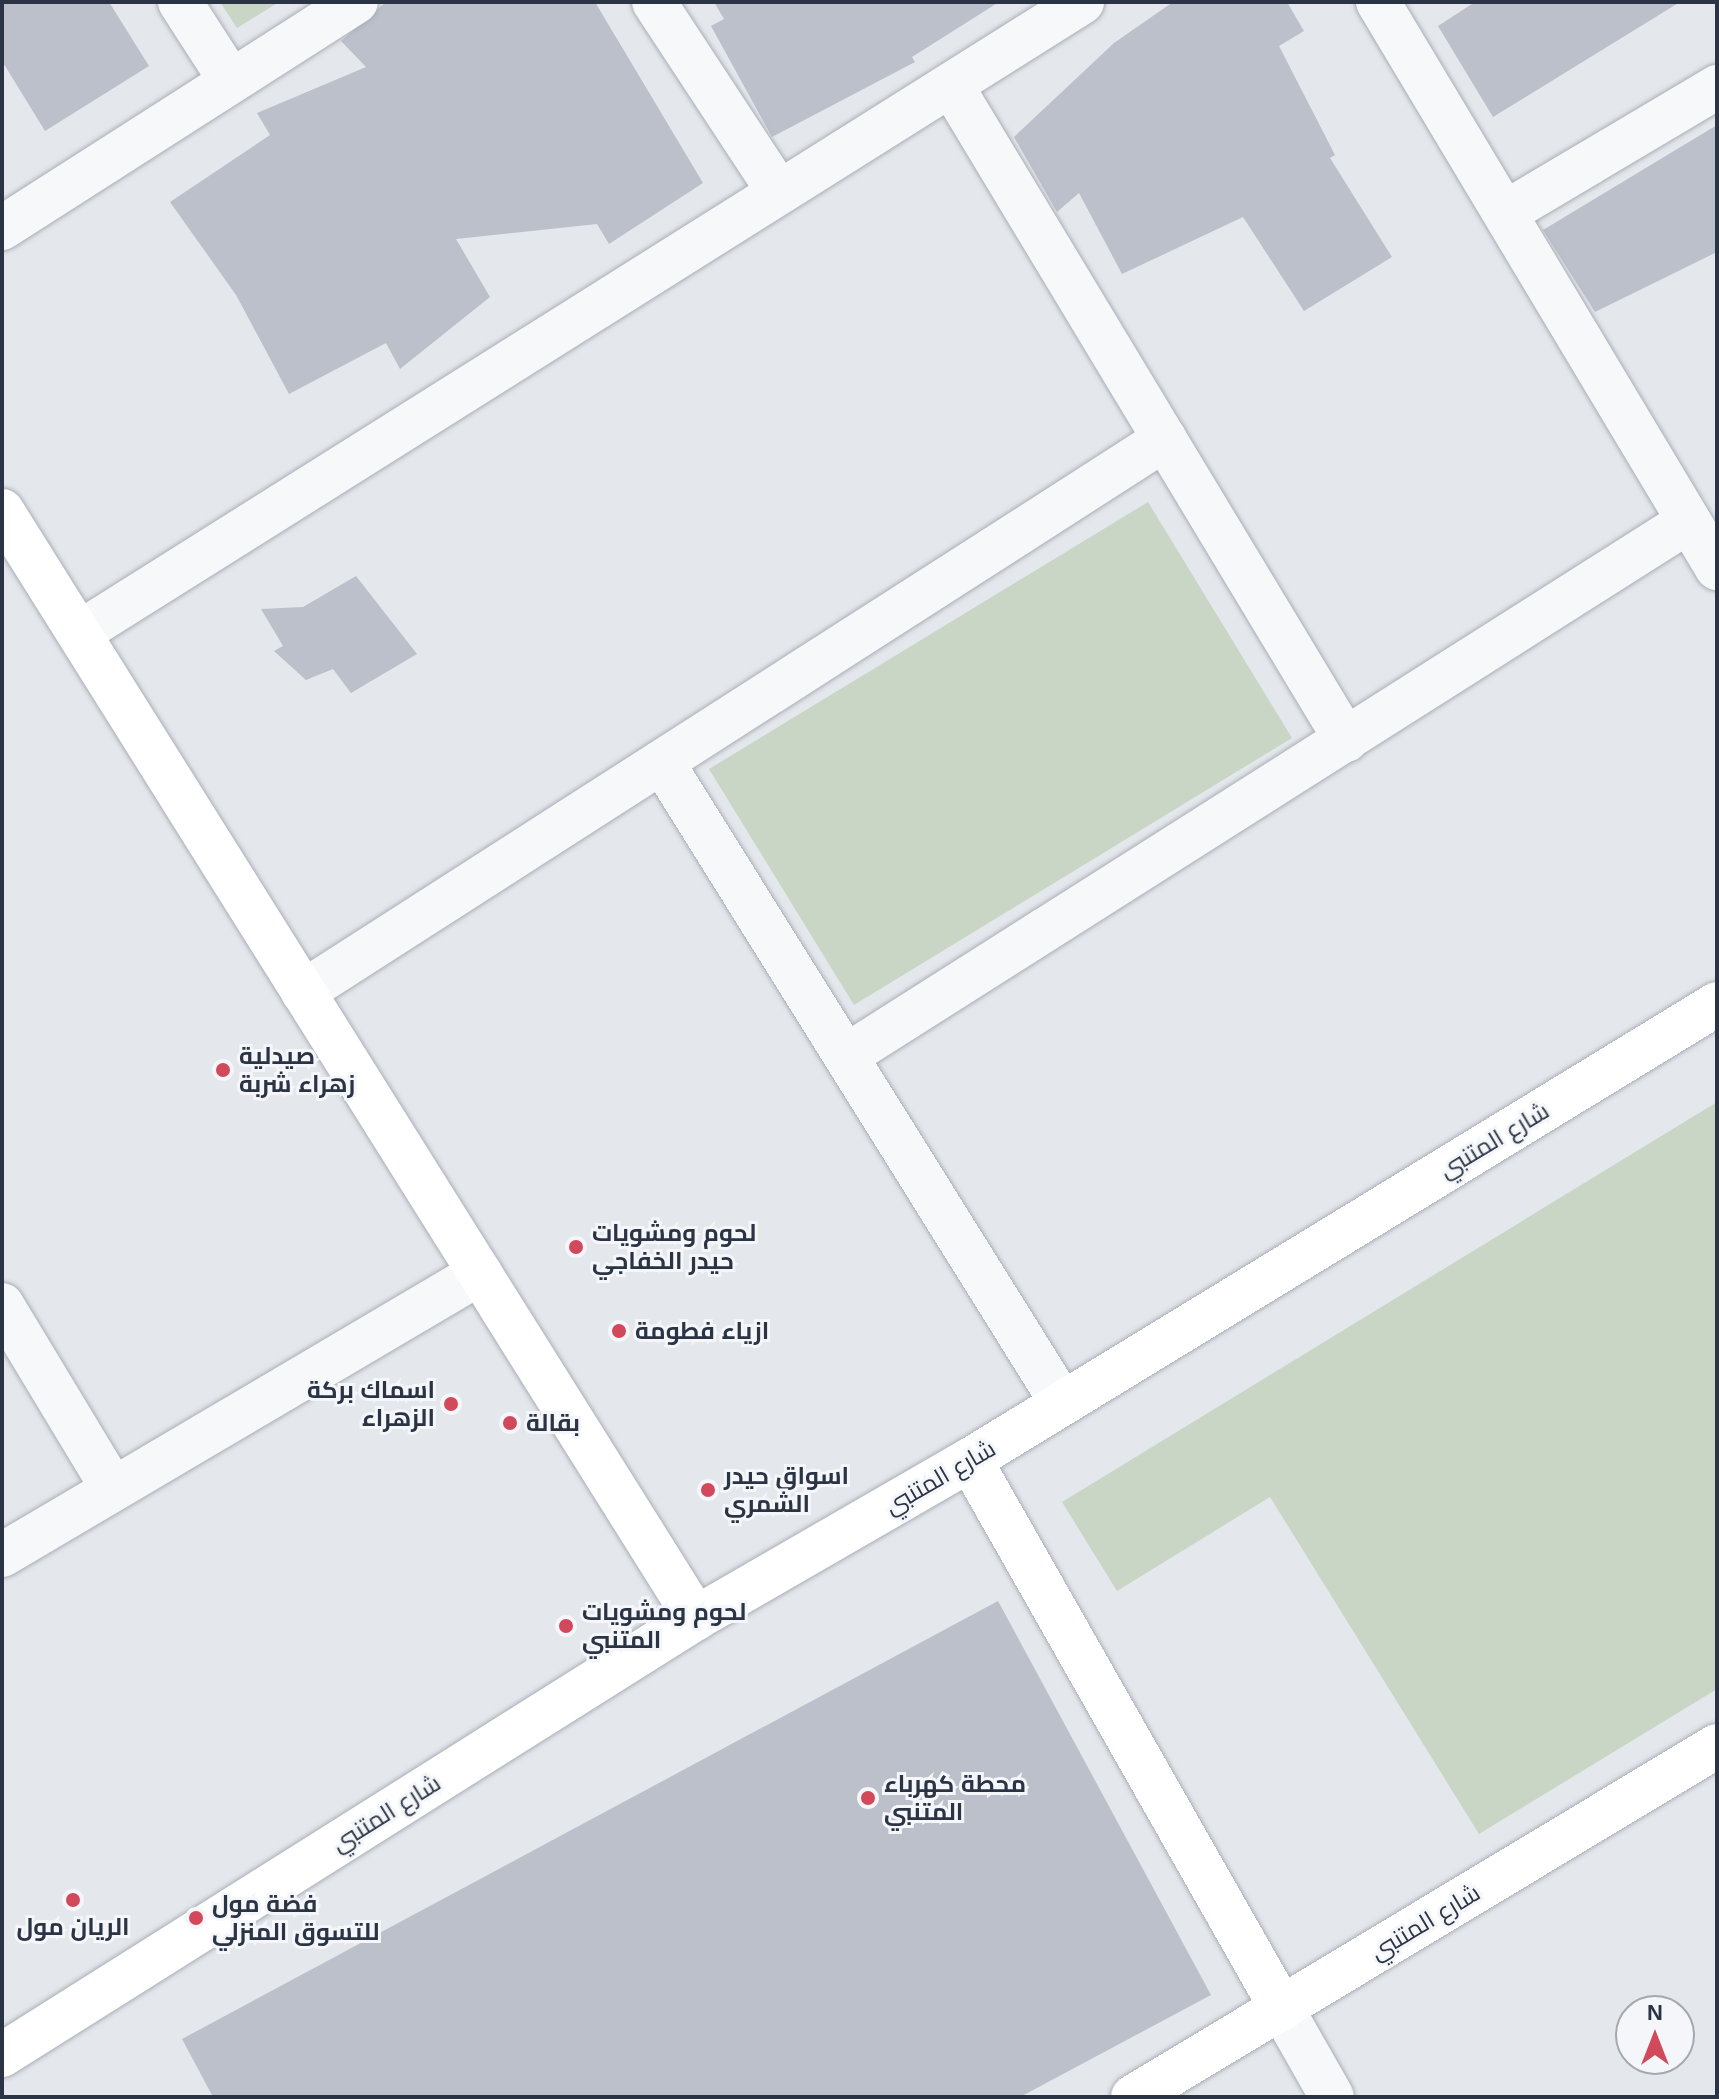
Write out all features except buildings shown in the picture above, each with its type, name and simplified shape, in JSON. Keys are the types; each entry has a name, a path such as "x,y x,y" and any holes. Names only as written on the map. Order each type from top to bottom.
{"street":[{"path":"180,2 231,81"},
{"path":"2,228 356,2"},
{"path":"654,2 778,191"},
{"path":"79,633 1082,2"},
{"path":"1378,2 1717,568"},
{"path":"951,85 1346,740"},
{"path":"1505,213 1717,87"},
{"path":"303,992 1165,439"},
{"path":"2,511 696,1618"},
{"path":"846,1056 1689,521"},
{"path":"662,762 1062,1403"},
{"name":"شارع المتنبي","path":"2,2055 696,1618 970,1460 1717,1004"},
{"path":"2,1555 480,1273"},
{"path":"2,1305 113,1489"},
{"path":"970,1460 1332,2097"},
{"name":"شارع المتنبي","path":"1133,2097 1717,1746"}],"green space":[{"path":"220,2 279,2 237,28"},
{"path":"1148,502 1292,738 854,1005 709,769"},
{"path":"1717,1102 1717,1689 1479,1834 1270,1497 1117,1591 1062,1502"}],"place":[{"name":"صيدلية زهراء شربة","path":"223,1070"},
{"name":"لحوم ومشويات حيدر الخفاجي","path":"576,1247"},
{"name":"ازياء فطومة","path":"619,1331"},
{"name":"اسماك بركة الزهراء","path":"451,1404"},
{"name":"بقالة","path":"510,1423"},
{"name":"اسواق حيدر الشمري","path":"708,1490"},
{"name":"لحوم ومشويات المتنبي","path":"566,1626"},
{"name":"محطة كهرباء المتنبي","path":"868,1798"},
{"name":"الريان مول","path":"73,1900"},
{"name":"فضة مول للتسوق المنزلي","path":"196,1918"}]}
